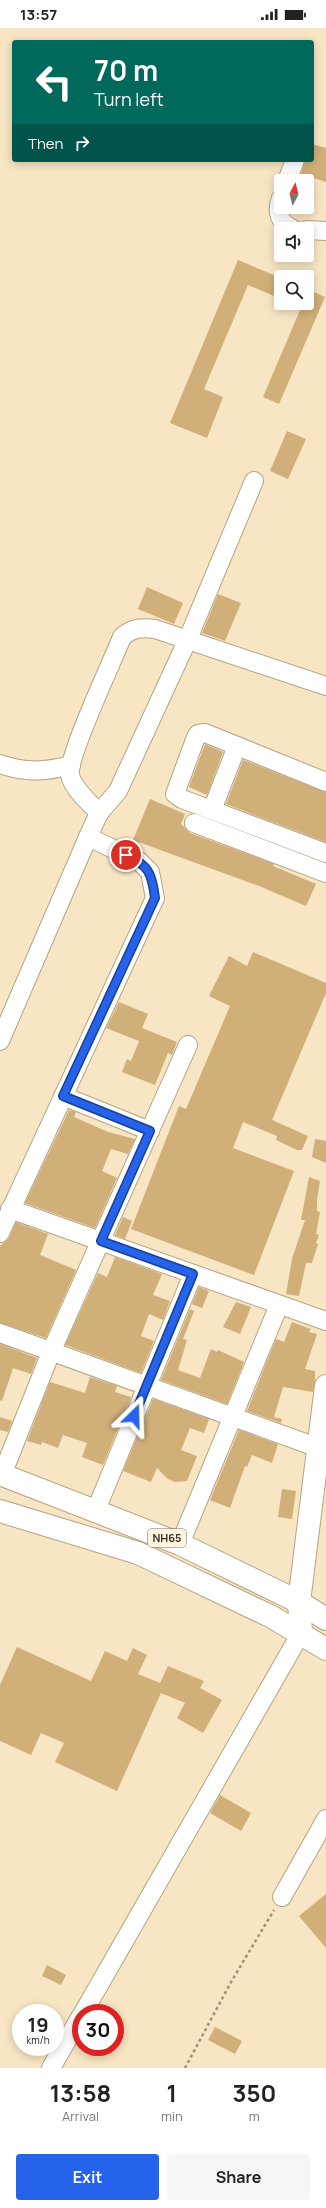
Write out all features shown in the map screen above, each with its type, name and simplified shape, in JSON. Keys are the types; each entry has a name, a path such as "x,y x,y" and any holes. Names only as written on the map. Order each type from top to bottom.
{"main road":[{"path":"301,1633 298,1602 304,1544 319,1448 326,1386"},
{"name":"NH65","path":"1,1474 180,1544 298,1602 326,1619"},
{"name":"NH65","path":"0,1512 138,1553 272,1617 326,1648"}],"street":[{"path":"290,174 294,162"},
{"path":"314,230 326,231"},
{"path":"0,1041 99,813 118,791 187,641 254,481"},
{"path":"99,813 71,780 70,765 122,637 127,632 144,628 326,686"},
{"path":"326,782 205,733 198,734 176,794 212,810 326,853"},
{"path":"212,810 237,746"},
{"path":"0,764 29,772 48,771 70,765"},
{"path":"194,823 326,873"},
{"path":"0,1233 155,898 150,872 139,861 88,837"},
{"path":"1,1474 51,1352 188,1045"},
{"path":"63,1096 150,1131"},
{"path":"10,1209 326,1321"},
{"path":"96,1510 193,1274"},
{"path":"180,1544 234,1418 279,1305"},
{"path":"0,1333 146,1387 319,1448"},
{"path":"87,2004 301,1633"},
{"path":"282,1897 326,1819"},
{"path":"51,2068 72,2032"}],"path":[{"path":"185,2068 231,1982 282,1897"}],"building":[{"path":"314,145 326,148 326,182 314,178 314,174 301,174 304,162 314,162"},
{"path":"238,260 274,275 274,296 248,285 204,389 223,397 207,438 170,423"},
{"path":"314,292 325,297 279,404 263,397 300,310 314,310"},
{"path":"287,431 306,439 288,479 270,471"},
{"path":"147,587 183,603 174,624 138,609"},
{"path":"218,594 241,603 225,641 202,633"},
{"path":"205,744 223,752 207,795 189,787"},
{"path":"243,760 326,792 326,842 226,804"},
{"path":"150,799 185,814 181,824 190,833 274,864 273,866 316,884 306,906 259,886 133,840"},
{"path":"253,952 326,983 326,993 272,1120 308,1136 302,1150 297,1150 276,1140 277,1136 243,1122 233,1148 294,1171 254,1275 131,1229 179,1106 186,1109 230,1006 209,996 229,956 247,966"},
{"path":"119,1002 148,1014 142,1028 177,1042 172,1055 168,1053 155,1085 122,1072 127,1059 131,1061 139,1041 106,1028"},
{"path":"69,1110 76,1112 74,1117 108,1132 135,1139 128,1154 111,1149 102,1171 117,1178 95,1228 25,1203"},
{"path":"315,1139 326,1141 326,1163 312,1157"},
{"path":"309,1177 320,1181 317,1211 320,1212 316,1234 319,1235 316,1243 318,1244 312,1263 306,1263 299,1296 286,1294 292,1259 305,1220 301,1220"},
{"path":"123,1217 132,1221 125,1239 115,1235"},
{"path":"16,1222 48,1234 40,1255 76,1270 46,1338 0,1323 0,1246 9,1238"},
{"path":"115,1257 162,1274 153,1295 170,1301 163,1320 149,1314 141,1336 154,1341 141,1373 65,1345 98,1273 107,1277"},
{"path":"199,1287 209,1291 202,1308 192,1304"},
{"path":"236,1302 251,1307 240,1334 223,1327"},
{"path":"190,1309 194,1311 183,1339 187,1340 178,1370 200,1378 211,1349 217,1352 218,1350 244,1362 227,1404 161,1380"},
{"path":"292,1322 311,1329 309,1332 317,1334 305,1369 315,1371 315,1381 313,1392 283,1387 274,1417 282,1419 281,1423 247,1411 276,1339 284,1342"},
{"path":"0,1344 37,1358 31,1374 13,1368 2,1401 0,1400"},
{"path":"90,1377 117,1386 115,1392 131,1397 103,1465 82,1457 87,1443 63,1435 58,1448 42,1442 41,1445 27,1441 50,1382 85,1393"},
{"path":"153,1399 209,1419 204,1433 190,1428 181,1450 197,1456 187,1481 175,1482 168,1479 157,1468 151,1482 123,1471"},
{"path":"0,1417 12,1421 8,1432 0,1430"},
{"path":"239,1430 278,1444 272,1463 252,1455 247,1467 245,1466 230,1508 210,1500"},
{"path":"282,1489 296,1491 292,1519 278,1517"},
{"path":"17,1647 91,1681 105,1651 127,1661 133,1648 147,1655 138,1674 160,1683 168,1666 204,1681 200,1688 222,1700 203,1733 177,1718 185,1703 161,1693 117,1791 55,1762 64,1743 41,1733 31,1755 0,1741 0,1685"},
{"path":"220,1795 251,1813 241,1831 210,1813"},
{"path":"326,1894 326,1948 299,1916"},
{"path":"47,1965 66,1975 61,1985 42,1976"},
{"path":"215,2027 242,2041 235,2054 208,2040"}],"route":[{"path":"126,855 139,861 150,872 154,886 155,898 150,912 63,1096 150,1131 101,1241 193,1274 134,1416"}]}
